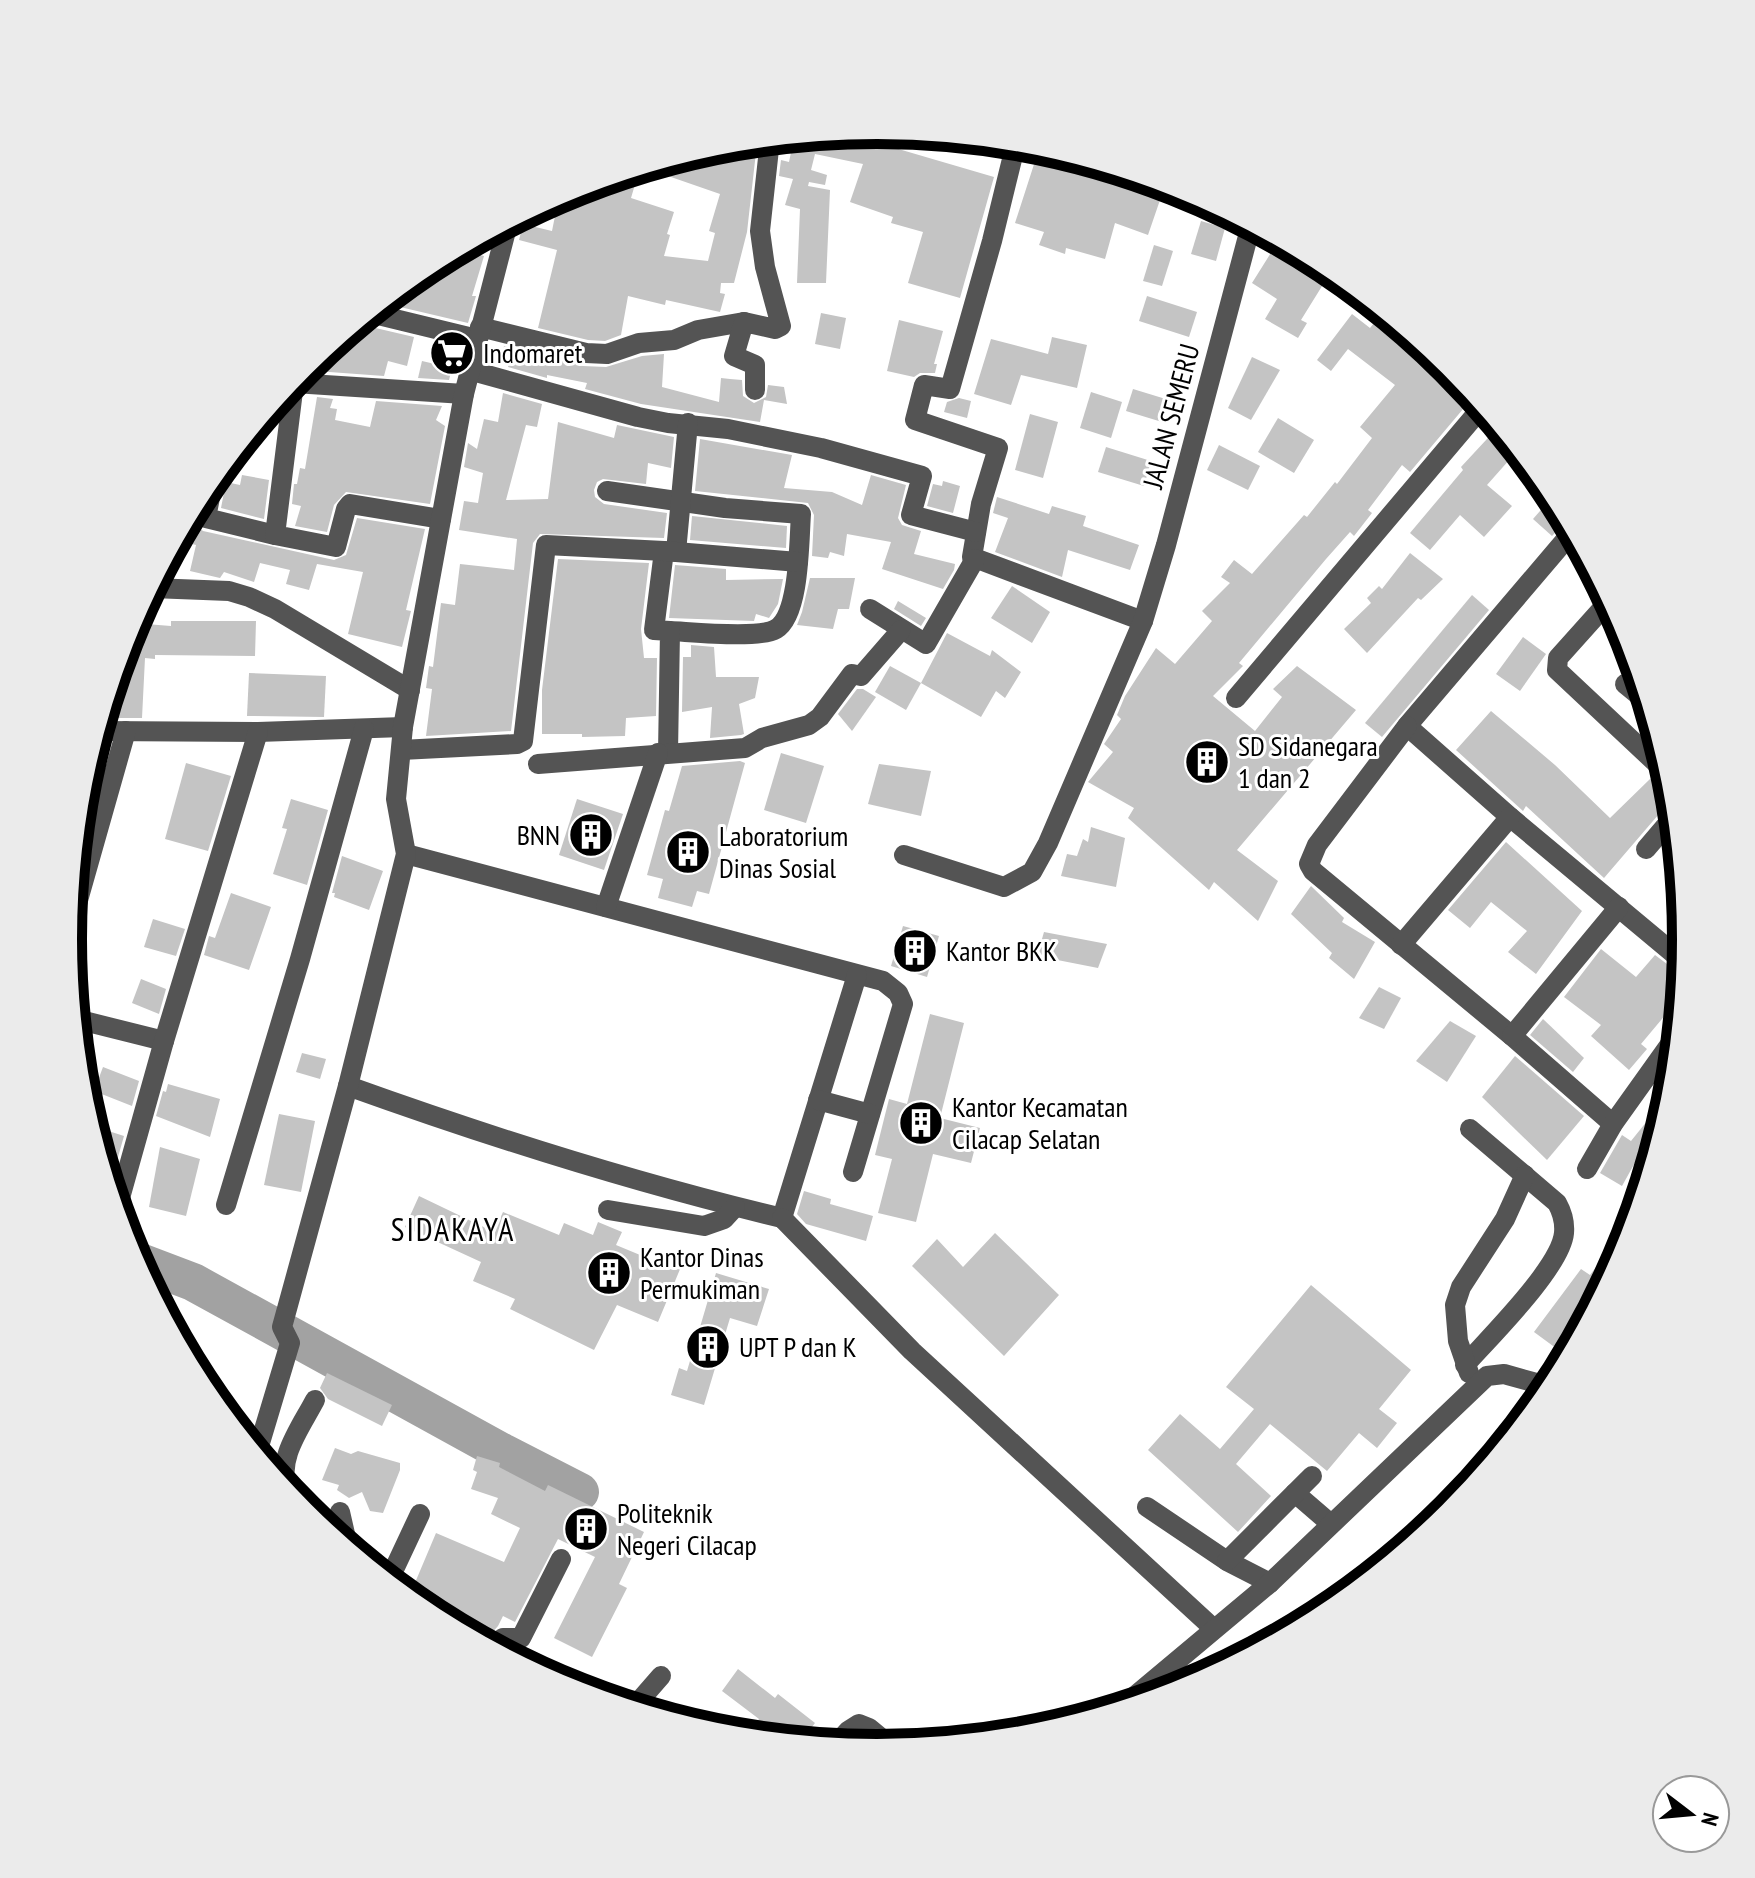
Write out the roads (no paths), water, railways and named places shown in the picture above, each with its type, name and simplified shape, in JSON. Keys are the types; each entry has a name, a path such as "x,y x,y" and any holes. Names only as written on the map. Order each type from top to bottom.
{"street":[{"path":"384,316 586,353 607,354 626,346 674,340 698,330 744,322 775,329 781,326 765,267 760,231 769,151"},
{"path":"1013,156 950,389 924,385 915,420 998,448 981,504 972,557 1143,621"},
{"name":"JALAN SEMERU","path":"904,855 1004,887 1032,872 1048,843 1143,621 1248,236"},
{"path":"260,1440 406,854 396,799 403,727 464,394 504,237"},
{"path":"744,322 734,358 755,365 755,390"},
{"path":"469,370 638,417 688,423 821,448 922,476 911,515 976,532"},
{"path":"307,384 464,394"},
{"path":"275,535 291,402"},
{"path":"1236,698 1476,414"},
{"path":"607,491 679,502 801,514 798,562 787,613 774,631 717,633 654,630 679,502 688,423"},
{"path":"207,511 206,518 336,547 350,504 441,519"},
{"path":"1565,540 1407,726 1317,845 1309,864 1313,871 1613,1124"},
{"path":"401,750 517,744 523,741 546,545 798,562"},
{"path":"870,609 926,644 975,559"},
{"path":"163,588 229,591 249,597 275,609 410,690"},
{"path":"1601,610 1558,658 1557,670 1652,759"},
{"path":"538,764 756,742 809,725 820,717 852,674 861,676 901,630"},
{"path":"606,907 663,753 670,631"},
{"path":"1625,684 1633,691"},
{"path":"1407,726 1510,817 1672,952"},
{"path":"110,731 258,732 403,727"},
{"path":"226,1205 300,959 364,729"},
{"path":"85,875 126,731"},
{"path":"122,1189 258,732"},
{"path":"1401,945 1510,817"},
{"path":"1646,849 1665,827"},
{"path":"406,854 883,981 898,993 903,1004 853,1172"},
{"path":"1512,1036 1619,907"},
{"path":"782,1218 857,975"},
{"path":"87,1022 164,1041"},
{"path":"1587,1169 1613,1124 1665,1052"},
{"path":"348,1086 437,1118 735,1207 782,1218 912,1351 1213,1628"},
{"path":"818,1100 870,1114"},
{"path":"1465,1365 1557,1256 1565,1232 1562,1212 1557,1203 1470,1129"},
{"path":"1476,1388 1465,1365 1454,1319 1455,1305 1461,1287 1505,1219 1525,1175"},
{"path":"608,1210 704,1226 724,1219 735,1207"},
{"path":"1144,1688 1270,1583 1495,1373 1538,1382"},
{"path":"284,1469 284,1460 315,1400"},
{"path":"1227,1561 1312,1476"},
{"path":"1295,1493 1331,1524"},
{"path":"1147,1507 1227,1561 1270,1583"},
{"path":"340,1512 344,1528"},
{"path":"394,1570 420,1514"},
{"path":"502,1639 521,1638 561,1559"},
{"path":"642,1698 661,1676"},
{"path":"846,1733 859,1724 876,1734"}],"waterway":[{"path":"154,1267 193,1282 580,1492"}],"place":[{"name":"Indomaret","path":"452,353"},
{"name":"SD Sidanegara 1 dan 2","path":"1207,762"},
{"name":"BNN","path":"591,835"},
{"name":"Laboratorium Dinas Sosial","path":"688,852"},
{"name":"Kantor BKK","path":"915,951"},
{"name":"Kantor Kecamatan Cilacap Selatan","path":"921,1123"},
{"name":"Kantor Dinas Permukiman","path":"609,1273"},
{"name":"UPT P dan K","path":"708,1347"},
{"name":"Politeknik Negeri Cilacap","path":"586,1529"}],"district":[{"name":"SIDAKAYA","path":"453,1230"}]}
